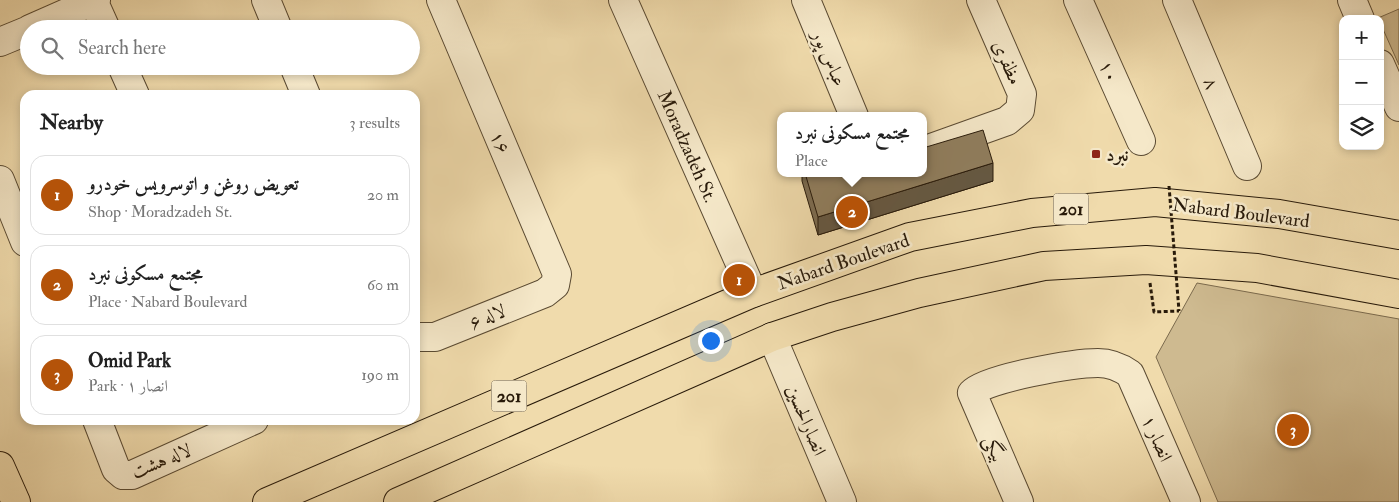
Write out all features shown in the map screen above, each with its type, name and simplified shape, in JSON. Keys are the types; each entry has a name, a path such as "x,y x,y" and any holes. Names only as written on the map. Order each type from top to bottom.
{"main road":[{"name":"Nabard Boulevard","path":"267,502 752,293 910,237 1051,211 1155,202 1279,214 1399,235"},
{"path":"398,502 772,337 832,317 919,293 1044,266 1146,260 1248,267 1399,294"},
{"path":"7,483 28,502"}],"street":[{"path":"50,20 94,0 102,20"},
{"path":"266,0 274,20"},
{"name":"۱۶","path":"442,0 557,274 555,284"},
{"name":"Moradzadeh St.","path":"623,0 752,293"},
{"name":"عباس پور","path":"806,0 852,112"},
{"name":"مظفری","path":"927,150 1007,121 1020,110 1022,94 980,0"},
{"name":"۱۰","path":"1078,0 1141,141"},
{"name":"۸","path":"1177,0 1247,166"},
{"path":"1352,0 1358,15"},
{"path":"0,42 20,33"},
{"path":"1384,73 1399,107"},
{"path":"126,75 133,90"},
{"path":"298,75 304,90"},
{"path":"0,180 20,230"},
{"name":"لاله ۶","path":"420,338 435,337 545,293 555,284"},
{"name":"انصارالحسین","path":"772,337 842,502"},
{"name":"انصار ۱","path":"972,393 978,387 1002,378 1098,363 1118,366 1130,374 1186,502"},
{"name":"بیگی","path":"972,393 1018,502"},
{"name":"لاله هشت","path":"99,425 116,469 123,475 132,475 243,425"}],"path":[{"path":"1154,312 1179,310 1169,186"}],"shaded area":[{"path":"1399,9 1399,65 1384,31 1384,15"},
{"path":"1197,283 1399,319 1399,502 1218,502 1156,357"}],"building":[{"path":"983,130 993,163 818,217 806,177 927,177 927,147"}],"place":[{"name":"نبرد","path":"1096,154"},
{"name":"مجتمع مسکونی نبرد","path":"852,212"},
{"name":"تعویض روغن و اتوسرویس خودرو","path":"739,280"},
{"name":"Omid Park","path":"1293,430"}]}
